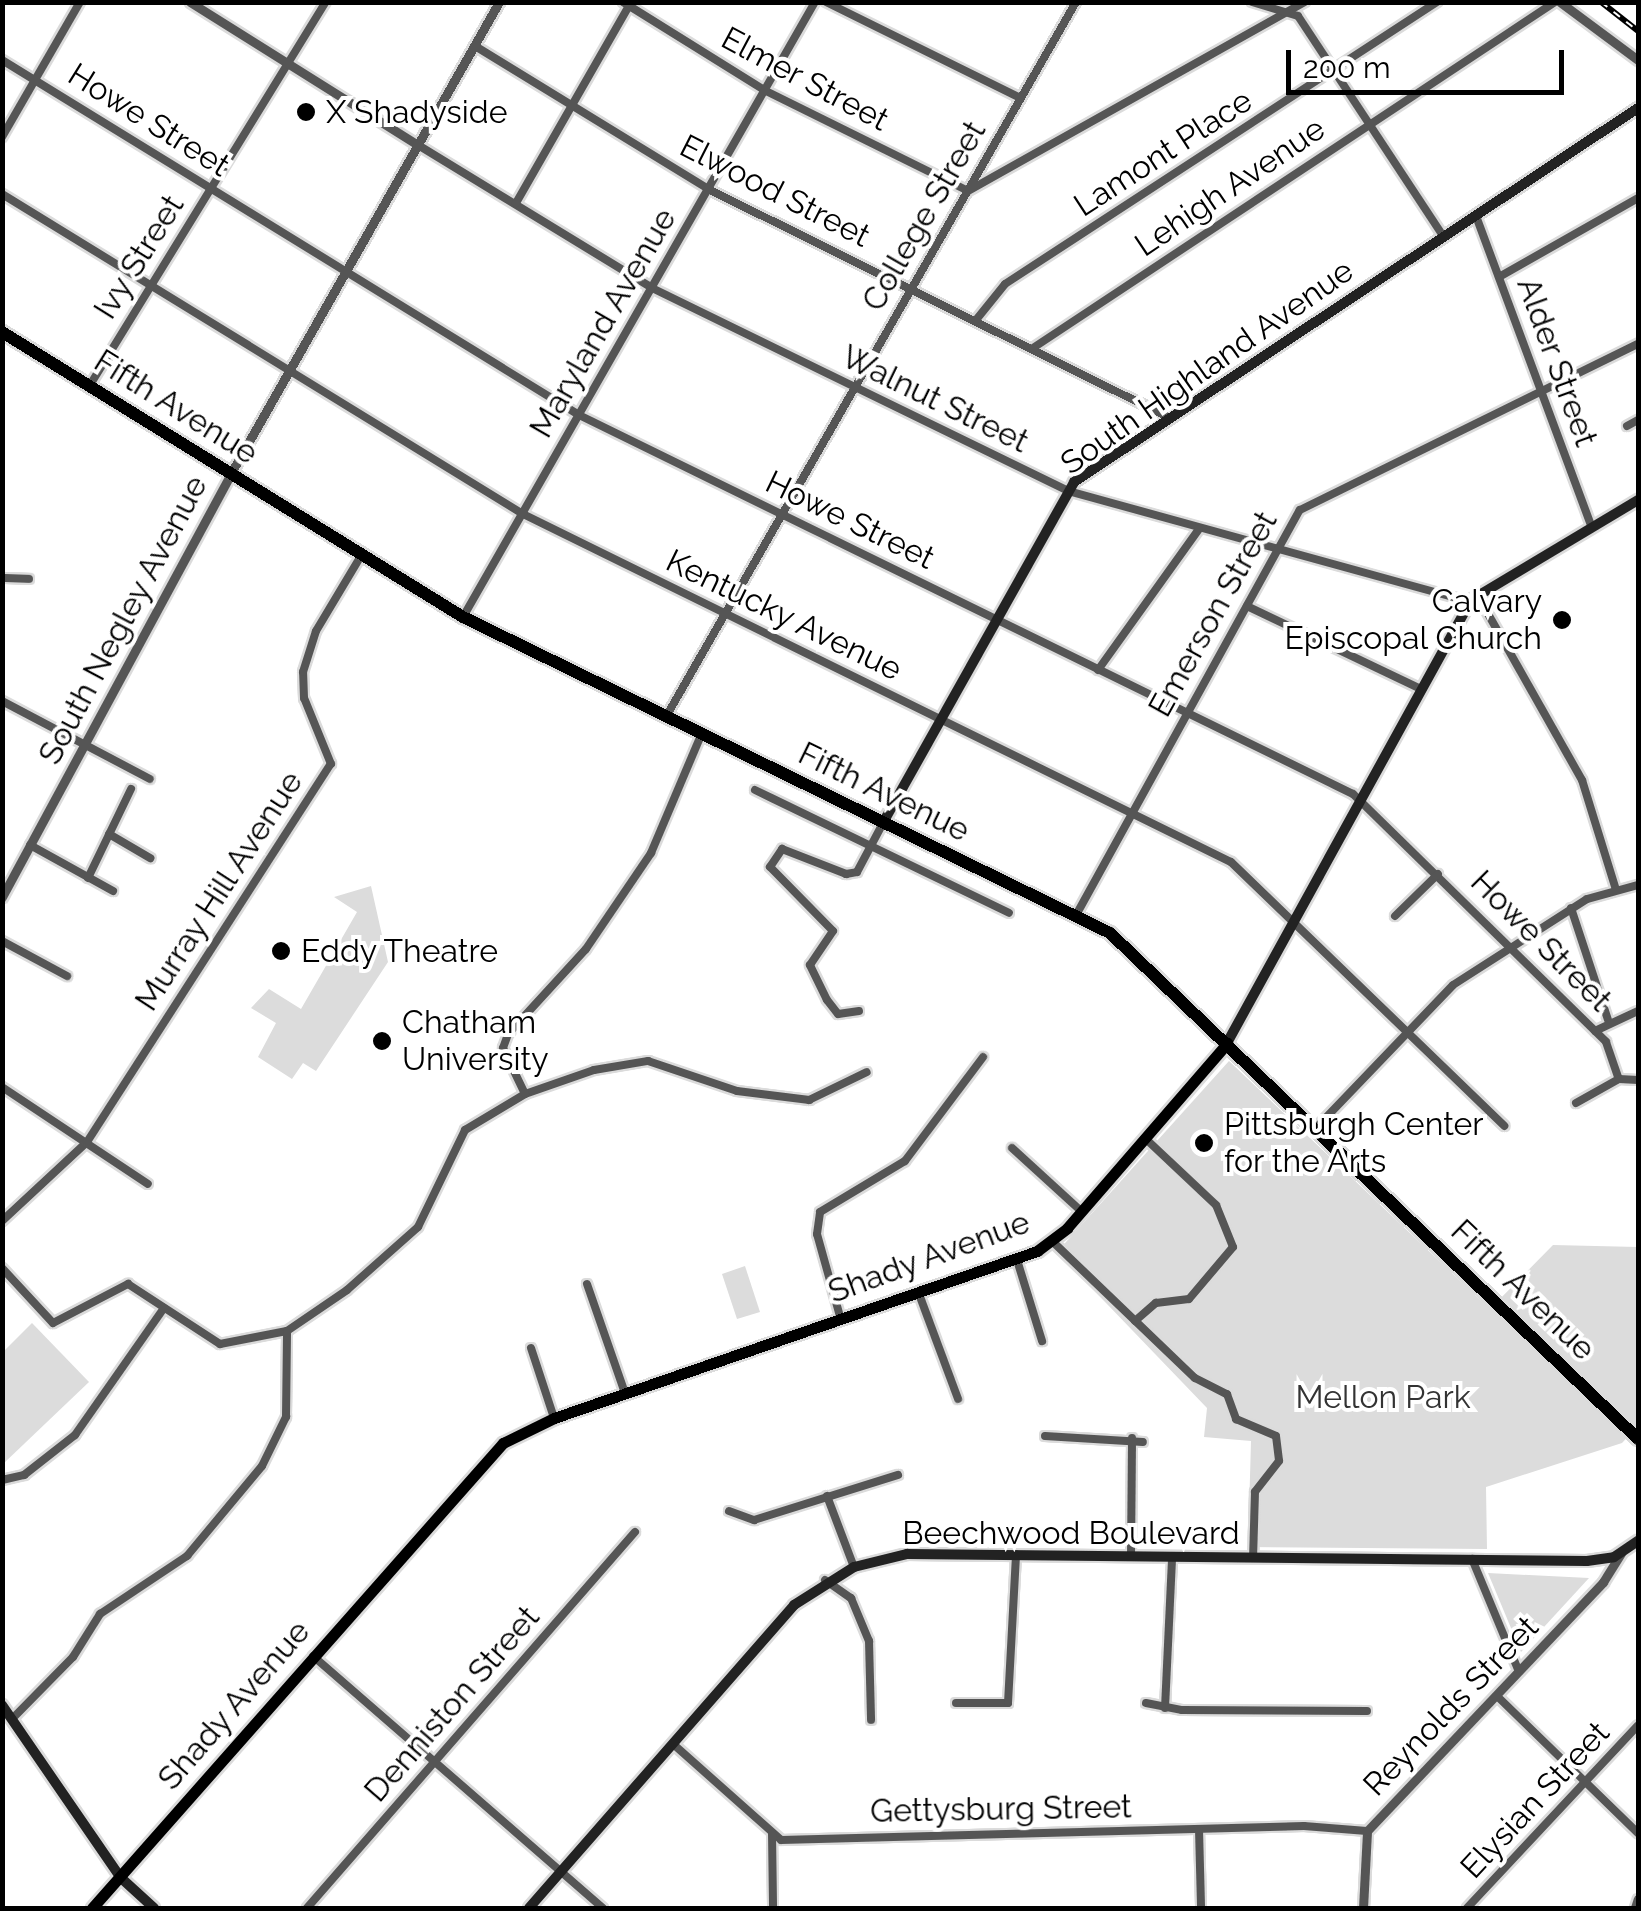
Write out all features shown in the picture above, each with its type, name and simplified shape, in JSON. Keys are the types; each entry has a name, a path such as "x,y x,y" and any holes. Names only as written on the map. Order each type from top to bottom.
{"highway":[{"name":"Fifth Avenue","path":"2,332 463,617 1110,933 1638,1440"}],"main road":[{"name":"South Highland Avenue","path":"884,822 1068,491 1168,417 1638,108"},
{"name":"Shady Avenue","path":"92,1908 482,1462 503,1443 554,1418 1017,1260 1052,1241 1226,1043 1472,600 1638,500"},
{"name":"Beechwood Boulevard","path":"529,1908 794,1605 826,1580 854,1566 906,1554 1586,1561 1621,1554 1638,1541"},
{"path":"2,1704 120,1877 154,1908"}],"street":[{"path":"2,137 80,2"},
{"name":"Walnut Street","path":"190,2 652,288 1068,491 1472,600"},
{"name":"Ivy Street","path":"90,385 326,2"},
{"name":"South Negley Avenue","path":"2,897 231,473 499,2"},
{"name":"Maryland Avenue","path":"463,617 815,2"},
{"path":"826,2 1020,98"},
{"name":"College Street","path":"667,715 1076,2"},
{"path":"1252,2 1289,12 1371,124 1443,236"},
{"path":"968,191 1305,2"},
{"name":"Lamont Place","path":"976,320 1005,284 1436,2"},
{"path":"1557,2 1638,60"},
{"name":"Lehigh Avenue","path":"1033,348 1557,2"},
{"path":"516,204 628,4"},
{"name":"Elmer Street","path":"628,4 766,90 968,191"},
{"name":"Elwood Street","path":"475,46 708,190 1168,417"},
{"name":"Howe Street","path":"2,60 579,415 1362,800 1595,1031 1619,1079"},
{"name":"Kentucky Avenue","path":"2,194 522,514 1231,862 1504,1126"},
{"path":"1499,277 1638,198"},
{"name":"Alder Street","path":"1476,216 1591,526"},
{"name":"Emerson Street","path":"1075,917 1300,510 1638,344"},
{"path":"1627,426 1638,420"},
{"path":"1098,670 1200,529"},
{"name":"Murray Hill Avenue","path":"2,1221 87,1142 331,764 304,698 304,672 316,631 362,554"},
{"path":"2,578 29,579"},
{"path":"1472,600 1484,605 1582,780 1616,890"},
{"path":"1247,606 1421,689"},
{"path":"2,701 150,778"},
{"path":"524,1094 503,1048 508,1034 586,950 651,854 702,732"},
{"path":"88,878 131,789"},
{"path":"755,790 1008,913"},
{"path":"859,1011 838,1014 827,1000 810,965 833,931 770,867 782,849 846,874 860,868 884,822"},
{"path":"108,834 150,858"},
{"path":"30,846 114,891"},
{"path":"1395,916 1438,874"},
{"path":"1315,1129 1454,985 1571,908 1638,885"},
{"path":"1571,908 1608,1020"},
{"path":"2,941 67,976"},
{"path":"1595,1031 1608,1020 1638,1011"},
{"path":"841,1320 817,1234 820,1212 906,1161 983,1057"},
{"path":"2,1268 52,1322 118,1284 220,1344 287,1331 348,1290 418,1227 464,1130 524,1094 594,1070 648,1062 737,1090 810,1100 866,1072"},
{"path":"1576,1103 1619,1079 1638,1080"},
{"path":"2,1087 148,1184"},
{"path":"1135,1321 1156,1304 1184,1303 1233,1246 1213,1200 1145,1138"},
{"path":"1012,1148 1081,1211"},
{"path":"1052,1241 1195,1378 1225,1393 1236,1418 1276,1436 1279,1460 1255,1492 1253,1558"},
{"path":"1017,1260 1042,1341"},
{"path":"587,1284 625,1394"},
{"path":"919,1294 958,1399"},
{"path":"2,1480 24,1474 75,1435 164,1308"},
{"path":"12,1719 74,1657 100,1614 187,1556 262,1466 286,1417 287,1331"},
{"path":"531,1348 554,1418"},
{"path":"1044,1436 1132,1438 1143,1442"},
{"path":"1131,1556 1132,1438"},
{"path":"729,1511 754,1520 898,1475"},
{"path":"827,1496 854,1566"},
{"name":"Denniston Street","path":"308,1908 634,1532"},
{"path":"956,1703 1008,1703 1016,1554"},
{"name":"Reynolds Street","path":"1363,1908 1367,1830 1497,1696 1621,1554"},
{"path":"1165,1708 1172,1557"},
{"path":"1472,1560 1519,1672"},
{"path":"826,1580 851,1598 868,1641 872,1720"},
{"path":"313,1656 603,1908"},
{"path":"1497,1696 1638,1833"},
{"path":"1146,1704 1165,1708 1367,1711"},
{"name":"Elysian Street","path":"1467,1908 1638,1724"},
{"path":"672,1744 772,1833 773,1908"},
{"path":"1198,1829 1201,1908"},
{"name":"Gettysburg Street","path":"772,1833 782,1840 1198,1829 1367,1830"},
{"path":"1635,1908 1638,1900"}],"green space":[{"path":"371,886 388,962 316,1071 303,1063 292,1079 258,1057 276,1023 251,1008 269,989 301,1009 357,912 334,897"},
{"name":"Mellon Park","path":"1229,1061 1490,1309 1553,1245 1638,1247 1638,1426 1622,1443 1486,1487 1487,1549 1248,1547 1251,1441 1204,1437 1207,1408 1057,1252"},
{"path":"745,1266 760,1312 737,1319 722,1274"},
{"path":"32,1323 89,1382 3,1464 3,1352"},
{"path":"1488,1573 1589,1578 1521,1652"}],"railway":[{"path":"1601,2 1638,31"}],"place":[{"name":"X Shadyside","path":"306,112"},
{"name":"Calvary Episcopal Church","path":"1562,620"},
{"name":"Eddy Theatre","path":"281,951"},
{"name":"Chatham University","path":"382,1041"},
{"name":"Pittsburgh Center for the Arts","path":"1204,1143"}]}
